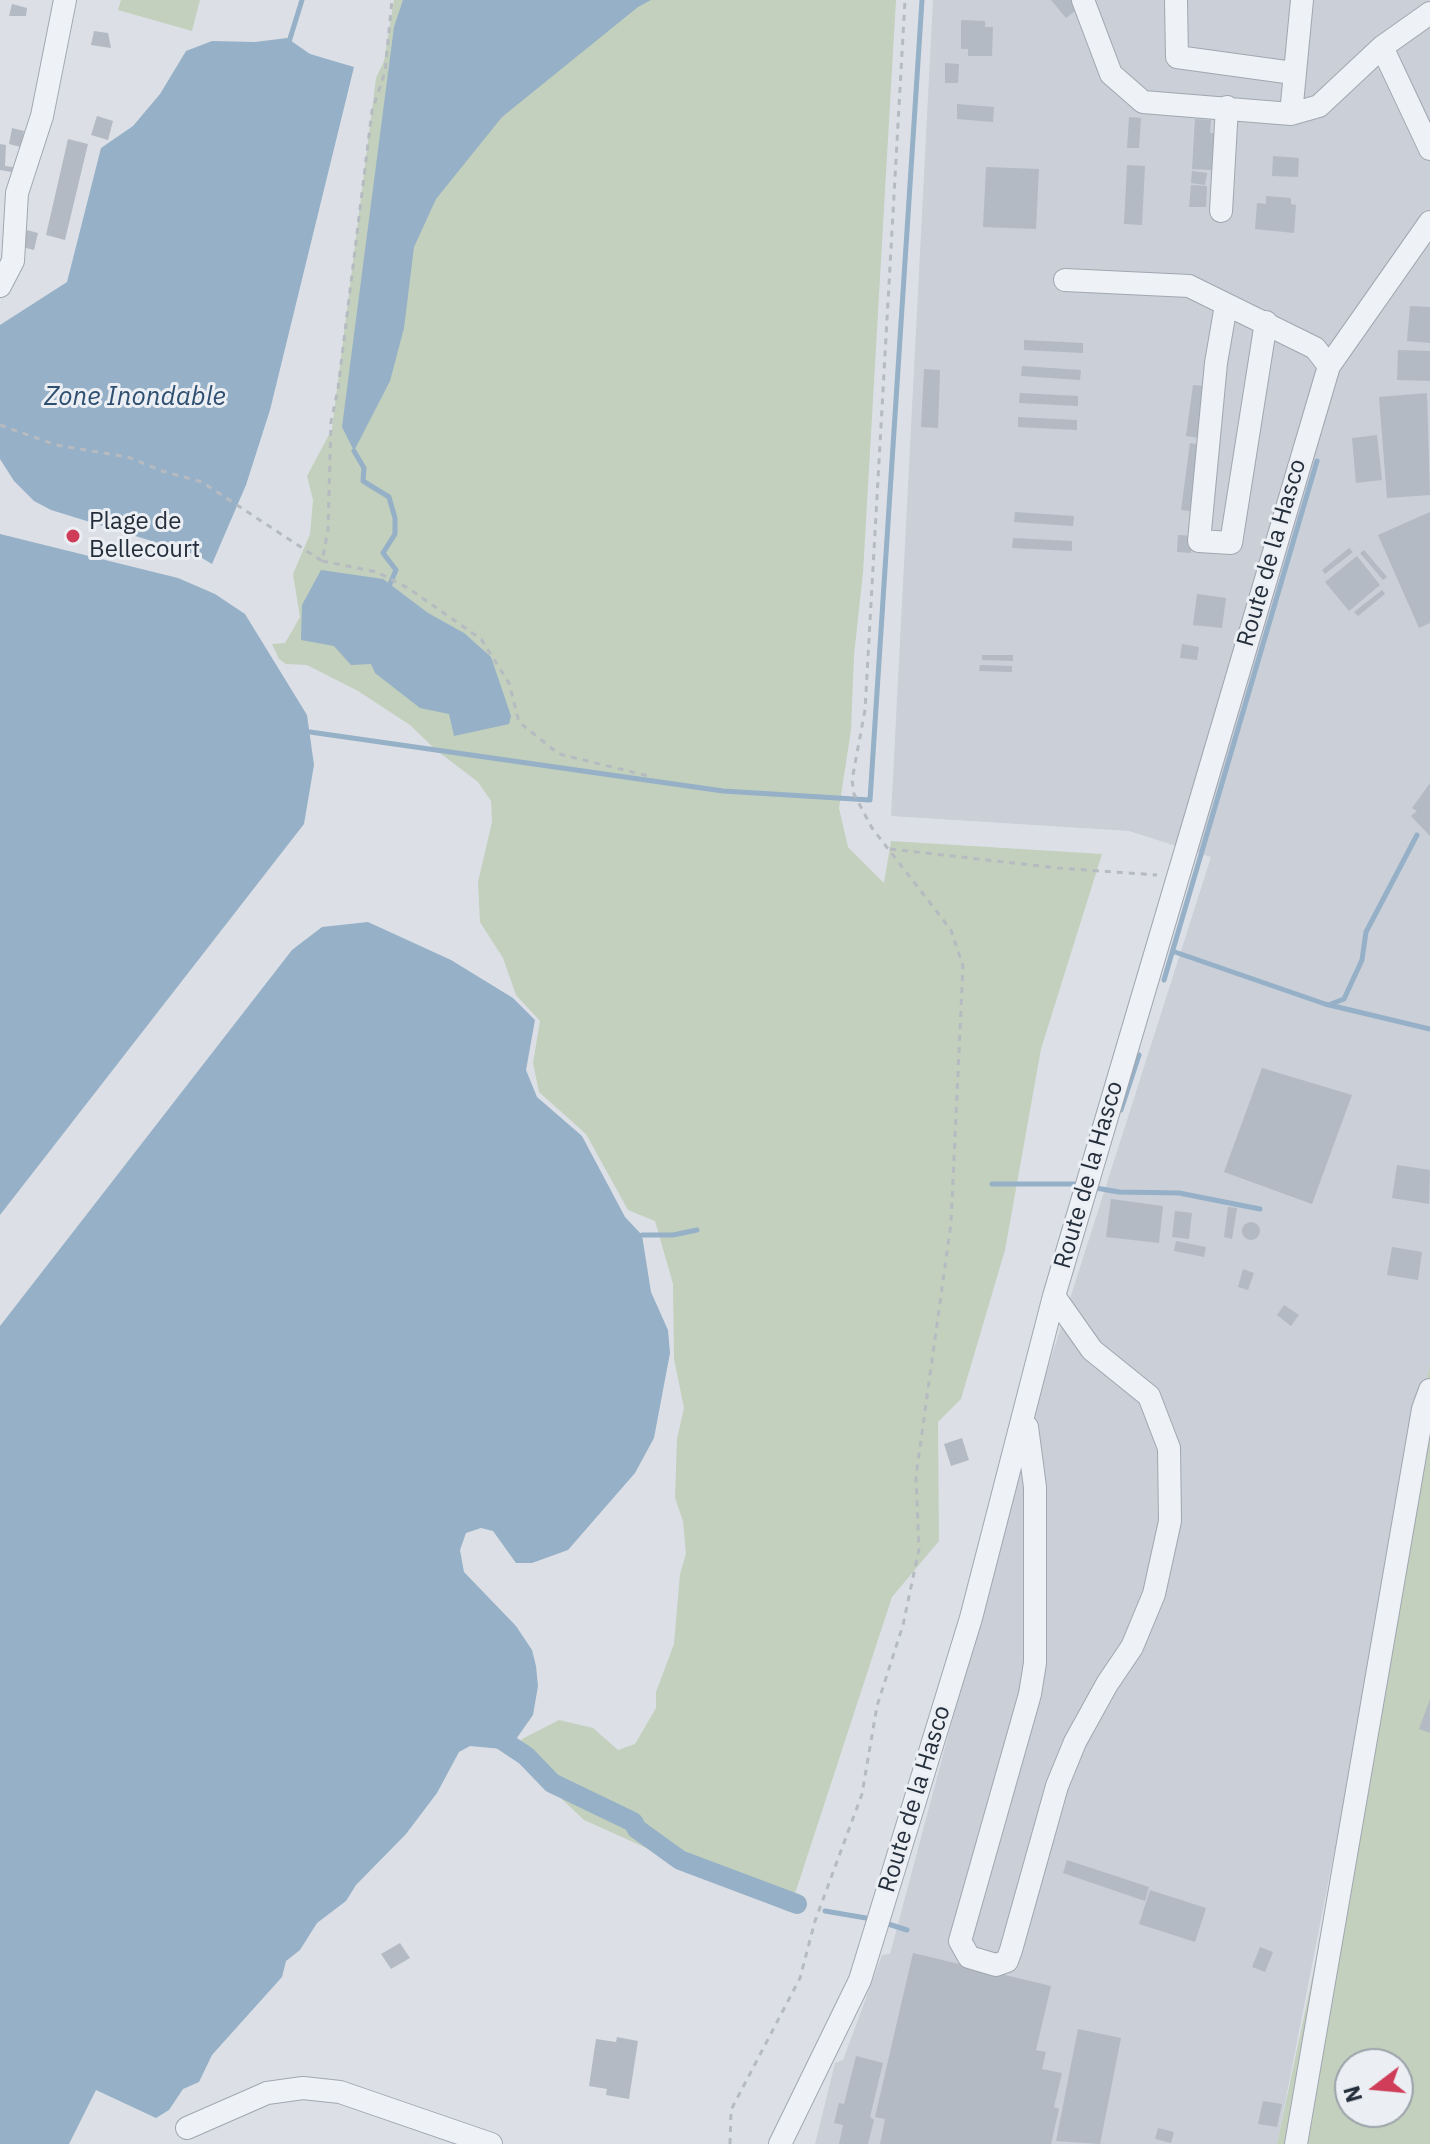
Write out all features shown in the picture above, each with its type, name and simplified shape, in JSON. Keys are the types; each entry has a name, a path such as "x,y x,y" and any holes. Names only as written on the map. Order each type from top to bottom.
{"street":[{"path":"0,286 13,261 17,193 42,116 65,0"},
{"path":"1083,0 1111,74 1143,102 1291,114 1319,106 1382,47 1429,14"},
{"path":"1176,0 1177,57 1293,73"},
{"path":"1291,114 1302,0"},
{"path":"1382,47 1430,149"},
{"path":"1221,211 1227,107"},
{"name":"Route de la Hasco","path":"780,2144 860,1980 971,1618 1054,1296 1329,366 1430,222"},
{"path":"1065,280 1189,286 1315,348 1329,366"},
{"path":"1226,305 1216,363 1199,541 1231,543 1266,322"},
{"path":"1026,1413 1035,1487 1035,1663 1030,1694 960,1941 969,1957 996,1965 1007,1961 1011,1950 1057,1786 1075,1742 1107,1684 1132,1647 1154,1594 1170,1521 1169,1448 1149,1396 1092,1350 1054,1296"},
{"path":"1296,2144 1421,1424 1430,1390"},
{"path":"187,2128 267,2093 303,2088 340,2092 491,2144"}],"path":[{"path":"322,561 328,530 331,422 342,359 372,111 385,72 392,0"},
{"path":"730,2144 731,2110 800,1978 815,1921 862,1794 877,1706 903,1625 919,1549 916,1476 951,1223 963,966 951,930 923,889 887,848 854,794 852,780 865,710 905,0"},
{"path":"0,425 56,445 128,457 202,482 322,561 377,572 453,616 481,639 509,683 519,722 559,754 653,777"},
{"path":"887,848 1058,868 1177,876"}],"shaded area":[{"path":"933,0 1430,0 1430,1362 1277,2144 815,2144 835,2063 843,2060 882,1955 890,1954 1037,1402 1211,857 1129,831 891,816"}],"green space":[{"path":"121,0 200,0 192,31 118,10"},
{"path":"394,0 896,0 863,573 854,655 851,730 839,808 848,847 884,883 891,841 1102,854 1041,1049 1005,1250 961,1399 938,1422 939,1541 892,1597 789,1912 584,1820 515,1755 522,1739 559,1720 593,1728 618,1750 635,1744 656,1708 656,1692 674,1644 680,1574 686,1554 683,1521 675,1498 677,1439 684,1408 674,1359 673,1284 655,1221 628,1210 586,1134 539,1092 533,1063 540,1021 516,995 503,958 480,922 478,882 492,822 491,801 478,782 436,750 410,725 358,691 307,665 286,664 279,659 272,644 285,643 300,617 293,574 310,534 313,500 307,476 332,429 376,78 384,61"},
{"path":"1430,1362 1430,2144 1277,2144 1317,1955"}],"water":[{"path":"403,0 651,0 638,7 502,117 436,199 414,247 404,328 390,381 354,451 342,427 394,27"},
{"name":"Zone Inondable","path":"287,38 310,54 354,67 270,410 246,485 212,564 197,555 51,510 34,501 14,481 0,459 0,325 67,282 101,148 133,126 160,94 186,51 212,41 255,42"},
{"path":"0,534 178,578 215,594 245,614 307,715 314,765 304,824 0,1215"},
{"path":"321,570 383,579 428,613 464,633 491,657 511,716 509,724 454,736 449,714 420,708 375,673 371,664 351,665 334,646 301,640 302,605"},
{"path":"368,922 451,960 513,998 535,1020 526,1070 537,1097 582,1136 625,1217 642,1235 651,1292 668,1330 670,1353 654,1438 635,1473 568,1550 532,1563 516,1563 493,1531 481,1528 466,1533 460,1550 464,1572 516,1626 532,1650 536,1666 538,1686 533,1715 514,1742 502,1749 470,1746 459,1752 437,1793 406,1834 356,1885 346,1901 317,1923 300,1950 286,1961 282,1977 212,2055 199,2082 183,2089 169,2110 156,2118 96,2090 69,2144 0,2144 0,1326 292,950 322,927"}],"building":[{"path":"1051,0 1079,0 1083,5 1066,18"},
{"path":"12,4 27,8 26,16 9,16"},
{"path":"961,20 985,21 985,27 993,27 992,56 968,56 968,49 961,49"},
{"path":"94,31 108,33 111,48 91,45"},
{"path":"945,63 959,64 958,83 945,83"},
{"path":"957,104 994,107 993,122 957,119"},
{"path":"97,116 113,121 108,140 91,135"},
{"path":"1129,117 1141,118 1139,148 1127,148"},
{"path":"1195,119 1211,120 1210,133 1214,133 1212,170 1192,169"},
{"path":"12,128 24,131 21,147 9,144"},
{"path":"68,139 88,144 65,240 46,235"},
{"path":"0,144 6,145 5,166 13,167 12,172 0,170"},
{"path":"1273,156 1299,158 1298,177 1272,176"},
{"path":"1127,165 1145,166 1142,225 1124,224"},
{"path":"986,167 1039,169 1036,229 983,227"},
{"path":"1192,171 1207,173 1205,185 1191,183"},
{"path":"1191,185 1207,186 1206,207 1189,207"},
{"path":"1266,196 1291,198 1291,204 1296,205 1294,233 1255,229 1257,203 1266,204"},
{"path":"27,230 38,233 34,250 22,247"},
{"path":"1410,306 1430,307 1430,343 1407,341"},
{"path":"1024,340 1083,343 1083,353 1024,350"},
{"path":"1398,350 1430,351 1430,381 1397,380"},
{"path":"1022,366 1081,370 1080,380 1021,376"},
{"path":"924,369 940,370 938,428 921,427"},
{"path":"1193,385 1212,387 1205,439 1186,436"},
{"path":"1020,393 1078,396 1078,406 1019,403"},
{"path":"1427,393 1430,495 1387,498 1379,397"},
{"path":"1018,417 1077,420 1077,430 1018,427"},
{"path":"1377,435 1382,480 1356,483 1352,438"},
{"path":"1190,443 1207,446 1198,512 1181,510"},
{"path":"1015,512 1074,516 1073,526 1014,522"},
{"path":"1430,512 1430,623 1419,628 1378,535"},
{"path":"1178,535 1192,536 1191,553 1177,552"},
{"path":"1013,538 1072,541 1072,551 1012,548"},
{"path":"1349,548 1353,552 1325,574 1322,570"},
{"path":"1364,550 1387,577 1383,580 1360,553"},
{"path":"1357,556 1380,585 1349,611 1325,582"},
{"path":"1382,590 1385,594 1358,616 1354,612"},
{"path":"1197,594 1226,598 1222,628 1193,625"},
{"path":"1182,644 1199,647 1197,660 1180,658"},
{"path":"982,655 1013,655 1013,661 982,660"},
{"path":"980,665 1012,666 1012,672 979,671"},
{"path":"1430,783 1430,836 1411,816 1417,811 1412,808"},
{"path":"1262,1068 1352,1095 1312,1204 1224,1172"},
{"path":"1397,1165 1430,1170 1429,1204 1392,1198"},
{"path":"1111,1199 1163,1206 1159,1243 1106,1237"},
{"path":"1228,1207 1237,1208 1232,1239 1224,1237"},
{"path":"1175,1211 1192,1213 1189,1239 1172,1237"},
{"path":"1247,1222 1255,1222 1260,1231 1258,1238 1247,1240 1242,1235 1242,1227"},
{"path":"1176,1241 1206,1247 1204,1257 1174,1251"},
{"path":"1392,1247 1422,1252 1418,1280 1387,1275"},
{"path":"1243,1269 1254,1273 1248,1290 1238,1287"},
{"path":"1284,1305 1299,1315 1291,1326 1277,1315"},
{"path":"962,1438 969,1460 951,1466 944,1444"},
{"path":"1430,1699 1430,1733 1419,1729"},
{"path":"1067,1860 1149,1887 1145,1901 1063,1873"},
{"path":"1150,1890 1206,1908 1195,1942 1139,1924"},
{"path":"400,1943 410,1958 391,1969 381,1954"},
{"path":"1260,1947 1273,1952 1265,1972 1252,1967"},
{"path":"913,1953 1051,1986 1036,2050 1046,2052 1042,2069 1062,2073 1054,2107 1059,2109 1051,2144 880,2144 885,2119 875,2117"},
{"path":"1078,2029 1121,2038 1100,2144 1056,2141"},
{"path":"617,2037 638,2041 629,2099 606,2095 607,2089 589,2086 596,2039 616,2042"},
{"path":"856,2056 883,2063 870,2117 874,2120 868,2144 839,2144 843,2125 834,2123 839,2103 844,2104"},
{"path":"1263,2101 1282,2104 1277,2127 1258,2124"},
{"path":"1158,2128 1174,2132 1171,2143 1155,2139"}],"waterway":[{"path":"288,45 302,0"},
{"path":"310,732 723,791 870,800 922,0"},
{"path":"354,451 364,468 363,481 389,497 395,518 395,534 383,553 396,570 390,584"},
{"path":"1164,980 1317,461"},
{"path":"1331,1004 1344,999 1362,960 1366,932 1417,835"},
{"path":"1175,952 1325,1004 1430,1029"},
{"path":"1121,1110 1139,1055"},
{"path":"992,1184 1079,1184"},
{"path":"1096,1188 1119,1192 1179,1193 1260,1209"},
{"path":"642,1235 673,1235 697,1230"},
{"path":"487,1730 526,1756 552,1783 633,1822 637,1829 680,1860 797,1904"},
{"path":"825,1911 866,1918"},
{"path":"885,1923 907,1930"}],"place":[{"name":"Plage de Bellecourt","path":"73,536"}]}
